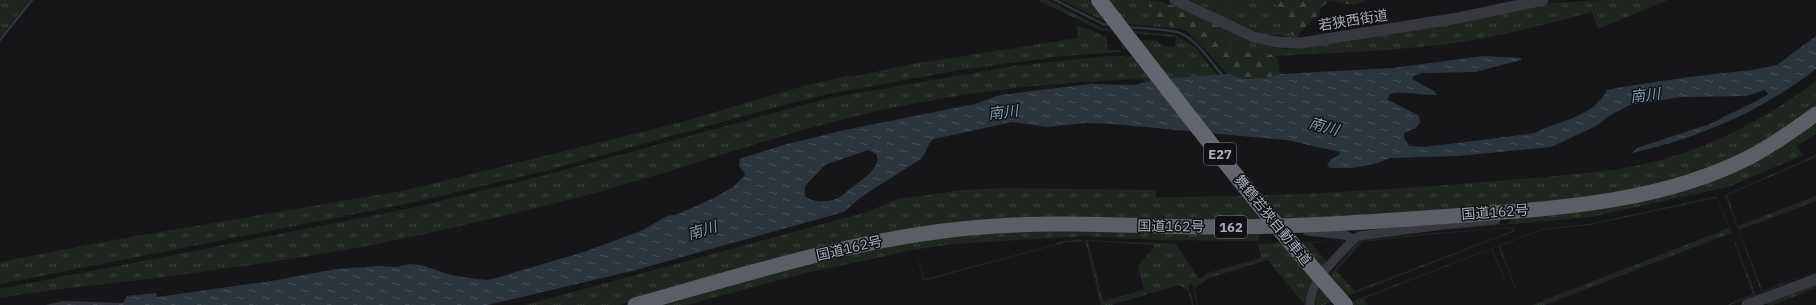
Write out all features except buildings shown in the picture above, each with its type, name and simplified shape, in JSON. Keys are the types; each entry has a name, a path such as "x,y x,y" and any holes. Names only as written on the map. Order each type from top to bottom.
{"highway":[{"name":"舞鶴若狭自動車道","path":"1099,0 1228,166 1303,257 1345,305"},
{"name":"国道162号","path":"635,305 844,248 914,234 940,231 1042,224 1157,227 1288,226 1499,212 1598,202 1651,192 1696,179 1751,156 1812,119"}],"street":[{"name":"若狭西街道","path":"1175,0 1254,37 1276,42 1300,43 1458,18 1543,0"},
{"path":"1310,305 1310,298 1315,285 1354,239 1359,236 1496,220 1499,212"},
{"path":"1288,226 1295,229 1344,235 1354,239"},
{"path":"1747,305 1816,279"}],"green space":[{"path":"0,0 29,0 0,37"},
{"path":"1037,0 1048,0 1102,28 1176,35 1196,48 1218,76 1145,82 1142,79 1032,86 996,90 924,102 824,124 588,195 378,244 268,263 59,289 0,298 0,289 412,208 546,175 829,98 1014,66 1107,56 1147,57 1146,50 1122,49 1122,39 1157,41 1163,46 1175,47 1176,37 1102,31"},
{"path":"1061,0 1150,0 1148,12 1180,29 1104,21"},
{"path":"1150,0 1195,13 1211,21 1216,24 1226,42 1240,50 1249,53 1276,56 1281,74 1266,78 1243,79 1228,74 1188,32 1149,18 1148,12"},
{"path":"1189,0 1218,0 1220,15"},
{"path":"1218,0 1237,0 1222,16 1220,15"},
{"path":"1237,0 1274,0 1284,25 1295,37 1263,34 1222,16"},
{"path":"1274,0 1330,0 1321,8 1319,14 1300,32 1298,37 1295,37 1284,25"},
{"path":"1330,0 1366,0 1357,4 1344,4"},
{"path":"1602,0 1668,0 1598,29 1592,12 1519,31 1480,39 1422,47 1335,53 1276,56 1257,55 1242,51 1225,42 1216,24 1237,36 1261,45 1280,48 1305,48 1551,3"},
{"path":"1077,25 1107,37 1107,50 1121,50 1121,52 1063,56 960,70 828,94 545,171 411,203 0,284 0,262 108,241 407,190 682,122 803,86 851,75 852,77 912,64 1078,38"},
{"path":"1816,81 1816,109 1779,135 1714,169 1598,198 1331,220 1041,220 750,268 619,305 525,305 867,212 898,199 963,190 1006,188 1155,190 1156,197 1289,194 1465,184 1569,175 1629,167 1668,158 1727,136 1764,116"},
{"path":"1816,125 1816,134 1797,146 1803,155 1728,187 1591,217 1422,232 1507,224 1517,215 1638,199"},
{"path":"1816,155 1814,158 1727,195 1738,226 1816,196 1816,201 1739,230 1763,291 1816,270 1762,293 1725,195"},
{"path":"1717,196 1756,295 1730,305 1727,305 1753,294 1731,233 1545,305 1532,305 1729,228 1717,198 1590,225 1541,230 1501,246 1500,247 1522,305 1498,246 1542,229 1589,224"},
{"path":"1513,227 1515,231 1324,305 1316,305 1316,296 1322,285 1356,244 1361,241 1421,234","holes":["1511,228 1512,231 1355,291 1336,271 1362,242 1422,235"]},
{"path":"1260,230 1258,241 1157,240 1086,236 953,244 913,250 802,274 687,305 651,305 802,263 968,232"},
{"path":"1081,239 1082,242 1067,242 924,281 916,252 925,279 1057,244 1057,242"},
{"path":"1085,240 1176,244 1199,279 1208,273 1261,258 1258,244 1341,241 1311,243 1327,262 1343,243 1342,241 1344,244 1319,272 1309,288 1305,305 1267,260 1209,278 1194,289 1198,305 1192,283 1188,287 1194,305 1192,305 1188,290 1179,285 1111,305 1101,305","holes":["1088,241 1154,245 1152,250 1138,266 1144,290 1103,301"]},
{"path":"1492,248 1516,305 1491,249 1363,299 1368,305 1343,305"},
{"path":"1816,284 1816,288 1773,305 1768,305 1767,303"}],"water":[{"name":"南川","path":"1816,36 1816,69 1774,98 1729,121 1705,131 1657,147 1632,153 1637,148 1710,124 1768,94 1764,90 1747,96 1682,97 1630,105 1612,114 1596,126 1551,147 1457,156 1390,158 1378,163 1353,168 1331,168 1327,166 1330,160 1339,155 1340,152 1287,140 1112,124 1085,123 1048,127 1012,122 934,139 921,159 861,197 844,212 632,271 488,305 46,305 63,301 123,303 127,296 156,293 157,297 271,281 336,269 379,266 396,267 410,264 420,265 455,276 486,280 492,279 584,252 643,230 667,216 678,214 714,198 733,187 744,176 745,173 739,166 740,159 742,158 787,144 845,130 975,104 1000,95 1090,84 1135,85 1173,78 1228,74 1243,79 1266,78 1281,74 1393,68 1483,56 1521,58 1521,60 1475,72 1422,73 1414,76 1412,79 1434,91 1437,95 1407,93 1390,94 1387,99 1419,116 1420,122 1416,128 1404,133 1404,138 1409,146 1425,147 1535,133 1575,117 1593,107 1607,90 1689,77 1752,70 1777,65","holes":["868,150 876,154 876,164 869,174 836,199 817,201 808,199 805,196 805,186 825,165"]}],"waterway":[{"path":"0,40 32,0"},
{"path":"1055,0 1103,24 1111,25"},
{"path":"1128,27 1165,30 1184,35 1197,45 1224,77"}]}
